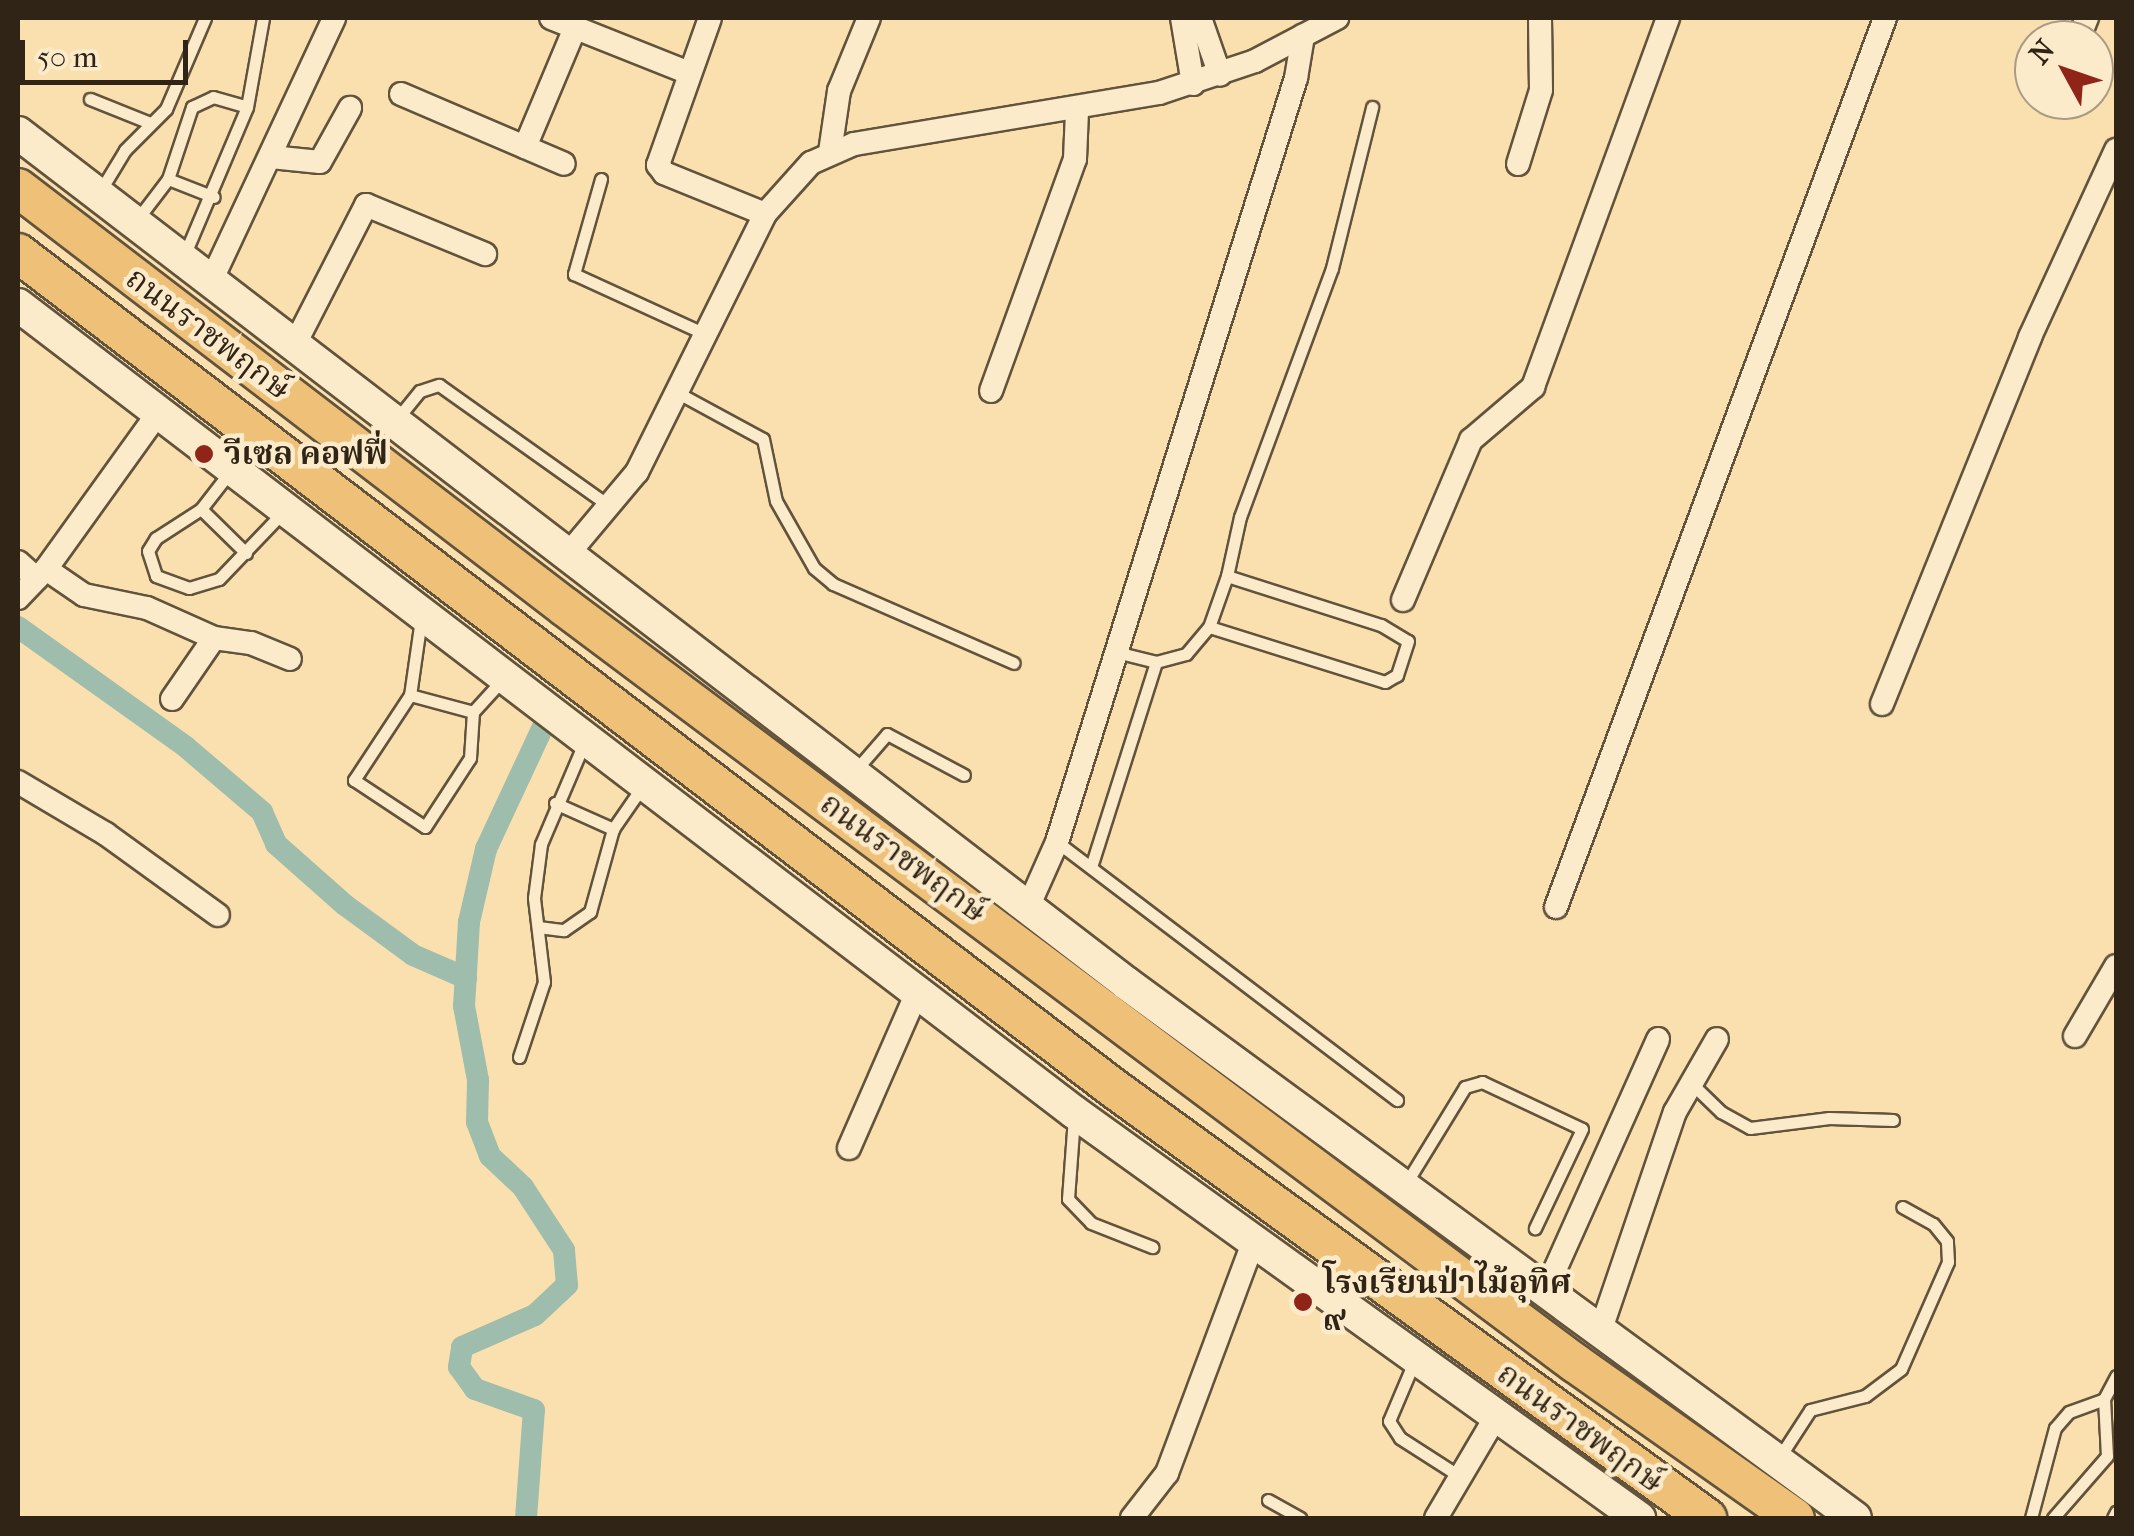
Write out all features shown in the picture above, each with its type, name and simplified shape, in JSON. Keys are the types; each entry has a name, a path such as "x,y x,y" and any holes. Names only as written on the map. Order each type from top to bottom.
{"main road":[{"name":"ถนนราชพฤกษ์","path":"18,133 398,419 1126,983"},
{"name":"ถนนราชพฤกษ์","path":"18,188 565,607 1217,1089 1575,1363 1795,1518"},
{"name":"ถนนราชพฤกษ์","path":"18,253 946,962 1706,1518"},
{"path":"18,305 229,473 1088,1120 1639,1518"},
{"path":"1126,983 1217,1089"},
{"path":"1126,983 1855,1518"},
{"path":"1088,1120 1268,1196"}],"street":[{"path":"212,279 334,18"},
{"path":"551,18 688,72"},
{"path":"710,18 658,165 664,173 764,214"},
{"path":"830,152 839,91 869,18"},
{"path":"1182,18 1193,84"},
{"path":"1200,18 1220,75"},
{"path":"569,553 637,472 680,394 764,214 796,174 830,152 1077,111 1193,84 1220,75 1337,18"},
{"path":"1518,164 1541,90 1540,18"},
{"path":"1404,600 1471,440 1533,386 1668,18"},
{"path":"1556,907 1885,18"},
{"path":"525,148 575,28"},
{"path":"1029,905 1056,842 1296,78 1303,36"},
{"path":"401,94 564,164"},
{"path":"271,157 320,162 350,108"},
{"path":"991,392 1075,159 1077,111"},
{"path":"1882,704 2030,336 2116,150"},
{"path":"296,342 366,206 485,254"},
{"path":"19,597 42,574 156,416"},
{"path":"18,562 84,595 147,608 214,638 250,642 290,660"},
{"path":"172,699 214,638"},
{"path":"18,782 106,834 218,915"},
{"path":"2075,1036 2116,966"},
{"path":"850,1148 917,992"},
{"path":"1545,1292 1658,1039"},
{"path":"1600,1332 1663,1142 1717,1039"},
{"path":"1132,1518 1168,1474 1254,1240"},
{"path":"1436,1518 1497,1415"}],"lane":[{"path":"99,192 150,123 166,109 205,18"},
{"path":"184,257 214,197 247,107 262,18"},
{"path":"90,98 150,123"},
{"path":"136,220 168,179 182,130 203,98 247,107"},
{"path":"1114,652 1156,662 1186,654 1209,628 1227,576 1240,517 1332,268 1372,106"},
{"path":"601,178 574,274 707,335"},
{"path":"168,179 214,197"},
{"path":"398,419 420,391 439,385 610,507"},
{"path":"680,394 763,439 776,500 807,558 833,584 1014,663"},
{"path":"229,473 201,509 156,538 148,552 156,576 203,586 246,552 282,513"},
{"path":"201,509 246,552"},
{"path":"1209,628 1385,682 1397,675 1407,649 1403,634 1381,625 1227,576"},
{"path":"421,616 410,695 354,780 425,827 470,758 473,712 502,679"},
{"path":"1091,867 1156,662"},
{"path":"410,695 473,712"},
{"path":"854,772 887,734 964,775"},
{"path":"519,1057 544,982 535,873 555,802 586,739"},
{"path":"538,927 564,930 590,912 613,829 644,783"},
{"path":"555,802 613,829"},
{"path":"1056,842 1397,1100"},
{"path":"1403,1189 1466,1087 1482,1082 1582,1129 1535,1228"},
{"path":"1691,1083 1721,1112 1750,1128 1828,1118 1893,1120"},
{"path":"1088,1120 1068,1199 1091,1223 1152,1247"},
{"path":"1777,1462 1810,1410 1865,1396 1900,1368 1948,1262 1947,1242 1933,1224 1902,1207"},
{"path":"1416,1358 1389,1421 1400,1438 1461,1477"},
{"path":"2054,1518 2107,1456 2111,1437 2104,1399 2116,1376"},
{"path":"2031,1518 2054,1428 2068,1412 2104,1399"},
{"path":"1268,1500 1300,1518"}],"waterway":[{"path":"18,627 186,747 262,812 276,844 345,905 413,955 466,978"},
{"path":"526,1518 534,1410 475,1389 459,1367 462,1347 535,1315 567,1285 564,1250 523,1187 490,1156 477,1122 478,1080 464,1006 469,922 486,849 543,727"}],"place":[{"name":"วีเซล คอฟฟี่","path":"204,454"},
{"name":"โรงเรียนป่าไม้อุทิศ ๙","path":"1303,1302"}]}
